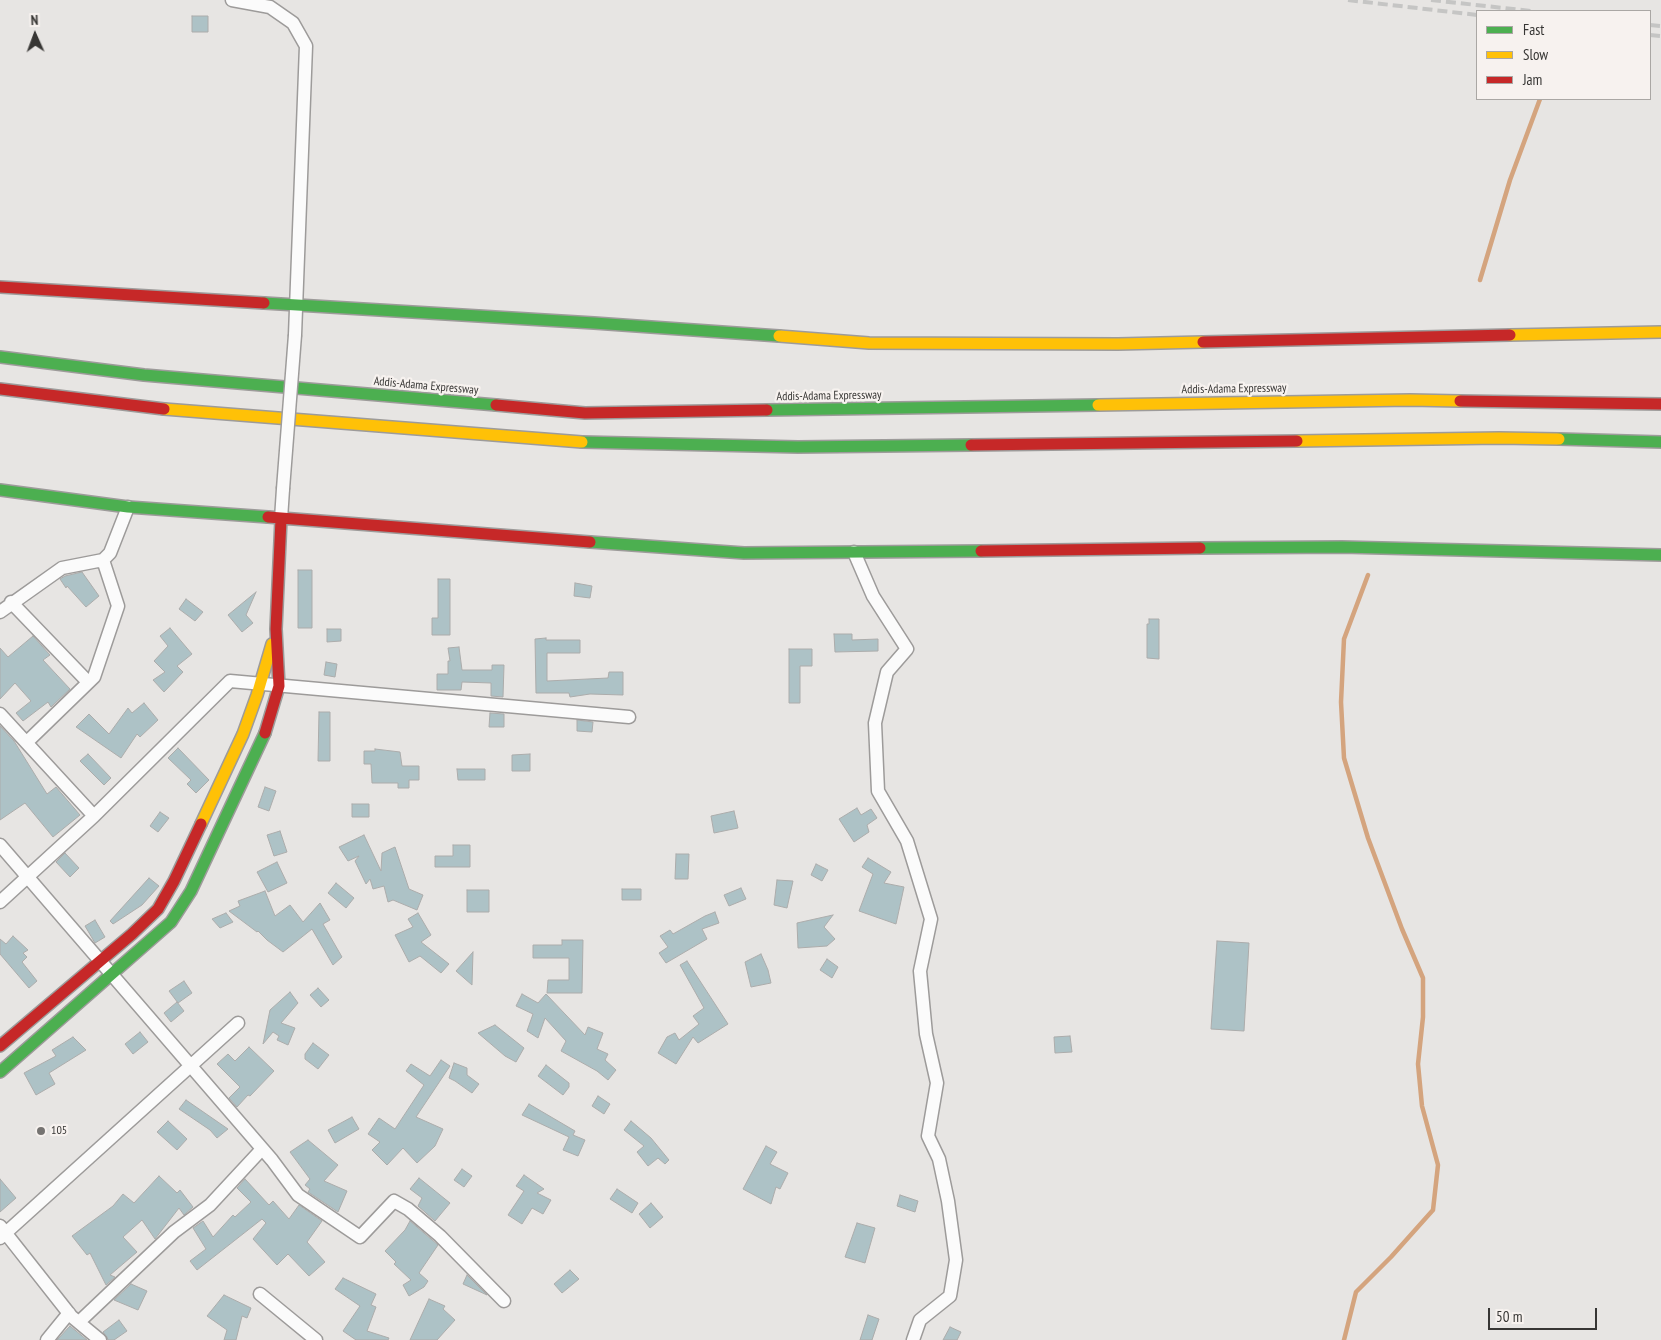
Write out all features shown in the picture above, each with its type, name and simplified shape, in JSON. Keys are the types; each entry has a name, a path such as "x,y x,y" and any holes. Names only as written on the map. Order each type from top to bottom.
{"main road":[{"path":"0,287 869,343 1118,344 1661,332"},
{"name":"Addis-Adama Expressway","path":"0,357 144,375 585,413 1410,400 1661,404"},
{"path":"0,389 186,412 563,442 798,447 1499,438 1661,442"},
{"path":"0,490 128,507 281,520 744,552 1342,547 1661,555"},
{"path":"0,1072 171,922 191,891 262,741 279,686 276,629 281,520"},
{"path":"0,1046 152,916 162,902 174,881 243,734 276,629"}],"street":[{"path":"232,0 270,7 293,22 306,46 298,305 281,520"},
{"path":"0,612 62,568 103,560 110,553 128,507"},
{"path":"854,552 873,596 907,649 888,672 875,722 878,790 907,842 932,919 920,971 926,1034 937,1083 928,1136 939,1159 948,1201 956,1260 950,1296 920,1320 913,1340"},
{"path":"27,742 94,677 118,606 103,560"},
{"path":"12,602 88,682"},
{"path":"0,902 94,816 230,681 629,717"},
{"path":"0,714 94,816"},
{"path":"0,845 262,1149 298,1195 360,1238 394,1201 408,1209 440,1236 504,1301"},
{"path":"100,1340 69,1313 2,1233 238,1023"},
{"path":"79,1322 174,1232 210,1205 262,1149"},
{"path":"260,1294 316,1340"},
{"path":"48,1340 69,1313"}],"building":[{"path":"192,16 208,16 208,32 192,32"},
{"path":"298,570 312,570 312,628 298,628"},
{"path":"82,572 99,596 86,607 67,586 66,588 60,579"},
{"path":"438,579 450,579 450,635 432,635 432,618 438,618"},
{"path":"575,583 592,586 590,598 574,596"},
{"path":"256,592 246,615 253,623 242,632 228,615"},
{"path":"186,599 203,612 195,621 179,609"},
{"path":"1149,619 1159,619 1159,659 1147,658 1147,624 1149,624"},
{"path":"170,628 192,654 177,666 183,672 164,692 153,680 165,672 154,661 168,646 160,636"},
{"path":"327,629 341,629 341,641 327,642"},
{"path":"834,634 852,634 852,640 878,639 878,651 835,652"},
{"path":"33,636 50,655 43,660 70,689 51,707 48,702 23,721 16,713 31,701 15,683 0,699 0,648 8,657"},
{"path":"546,638 546,640 580,640 580,653 547,653 547,681 608,678 609,672 623,672 623,695 590,694 570,697 569,693 536,693 535,639"},
{"path":"459,647 462,670 492,670 492,665 504,665 503,697 491,696 491,683 462,682 461,690 437,690 437,674 448,674 448,661 450,661 448,648"},
{"path":"789,649 812,649 812,666 800,666 800,703 789,703"},
{"path":"326,662 337,664 335,677 324,675"},
{"path":"144,703 158,720 140,737 137,734 121,758 76,727 89,714 109,734 128,708 132,713"},
{"path":"319,712 330,712 330,761 318,761"},
{"path":"490,713 504,714 504,727 489,727"},
{"path":"577,720 593,722 592,732 577,731"},
{"path":"0,726 14,741 47,794 56,787 80,815 53,837 25,803 0,820"},
{"path":"178,748 209,780 196,793 187,784 191,780 168,758"},
{"path":"375,749 400,752 402,766 419,766 419,780 409,780 409,788 398,788 398,783 372,783 371,764 364,764 364,751 375,751"},
{"path":"88,754 111,778 104,785 80,761"},
{"path":"530,754 530,771 512,771 512,755"},
{"path":"457,769 485,769 485,780 458,780"},
{"path":"265,787 276,791 269,811 258,807"},
{"path":"352,804 369,804 369,817 352,817"},
{"path":"857,808 861,815 871,809 877,818 867,825 869,832 854,842 839,819"},
{"path":"734,811 738,828 714,833 711,816"},
{"path":"160,812 169,818 158,832 150,826"},
{"path":"280,831 287,852 274,856 267,835"},
{"path":"364,835 381,871 382,853 395,847 409,889 423,895 417,910 393,900 388,902 384,886 373,889 370,879 366,884 355,861 359,856 348,861 339,847"},
{"path":"453,845 470,845 470,867 435,867 435,856 453,856"},
{"path":"65,853 79,868 70,877 56,862"},
{"path":"676,854 689,854 688,879 675,879"},
{"path":"868,858 891,872 884,883 904,887 896,924 859,911 873,874 862,867"},
{"path":"277,862 287,883 268,892 257,872"},
{"path":"816,864 828,870 822,881 811,875"},
{"path":"149,878 159,886 142,905 113,924 110,921"},
{"path":"777,880 793,881 787,908 774,905"},
{"path":"336,883 354,898 346,908 328,893"},
{"path":"741,888 746,899 729,906 724,895"},
{"path":"622,889 641,889 641,900 622,900"},
{"path":"467,890 489,890 489,912 467,912"},
{"path":"265,891 275,916 290,905 303,922 320,903 330,920 323,924 342,957 333,965 312,929 283,952 258,931 229,911 240,906 238,901"},
{"path":"715,912 719,923 702,929 707,939 666,963 659,953 668,947 660,936 670,930 673,934"},
{"path":"226,913 233,922 220,928 212,919"},
{"path":"418,913 431,935 421,942 449,964 441,973 420,956 409,962 395,935 413,927 408,919"},
{"path":"833,915 824,927 835,939 827,946 798,948 797,923"},
{"path":"95,920 105,937 95,943 85,926"},
{"path":"13,936 28,950 23,953 27,957 22,962 37,981 29,988 0,954 0,939 6,944"},
{"path":"562,940 583,940 582,993 547,993 548,980 569,980 569,958 533,958 533,945 562,945"},
{"path":"1217,941 1249,943 1244,1031 1211,1029"},
{"path":"473,952 472,985 456,971"},
{"path":"761,954 771,983 751,987 745,962"},
{"path":"827,959 838,967 832,978 820,970"},
{"path":"687,961 728,1024 698,1043 693,1037 676,1064 658,1053 667,1037 675,1033 679,1040 699,1024 693,1016 704,1008 680,965"},
{"path":"184,981 192,993 178,1003 169,991"},
{"path":"318,988 329,1000 321,1007 310,995"},
{"path":"290,992 298,1003 281,1023 295,1028 288,1045 277,1040 279,1036 273,1032 263,1044 270,1010"},
{"path":"522,994 538,1003 546,994 585,1035 588,1027 603,1033 597,1049 608,1054 605,1060 616,1070 608,1080 597,1071 561,1051 566,1041 545,1018 538,1038 527,1031 533,1014 516,1006"},
{"path":"177,1002 184,1011 171,1022 164,1013"},
{"path":"495,1025 524,1048 516,1062 505,1056 478,1033"},
{"path":"140,1032 148,1042 133,1054 125,1044"},
{"path":"1070,1036 1072,1052 1055,1053 1054,1037"},
{"path":"73,1037 86,1050 49,1073 55,1084 36,1095 24,1073 56,1056 52,1050"},
{"path":"313,1043 329,1055 318,1069 305,1059 305,1054"},
{"path":"249,1047 274,1071 237,1107 229,1098 240,1087 217,1064 228,1054 235,1061"},
{"path":"441,1060 450,1066 416,1117 443,1129 435,1146 417,1163 403,1148 387,1165 372,1150 380,1142 368,1134 379,1118 395,1129 424,1085 406,1071 411,1064 430,1076"},
{"path":"454,1063 467,1068 467,1075 479,1084 472,1093 449,1078"},
{"path":"546,1065 569,1083 569,1087 563,1095 538,1076"},
{"path":"598,1096 610,1104 604,1114 592,1106"},
{"path":"186,1100 228,1129 217,1138 210,1130 179,1109"},
{"path":"529,1104 575,1131 573,1135 585,1140 578,1156 563,1150 569,1137 522,1115"},
{"path":"352,1117 359,1129 335,1143 328,1130"},
{"path":"168,1121 187,1139 177,1150 157,1132"},
{"path":"631,1121 651,1138 669,1160 665,1164 658,1158 648,1166 637,1152 644,1146 624,1130"},
{"path":"308,1140 338,1165 324,1181 347,1191 338,1212 308,1192 310,1189 305,1185 310,1179 290,1152"},
{"path":"766,1146 777,1152 770,1164 788,1173 780,1189 776,1187 771,1204 743,1189"},
{"path":"462,1169 472,1176 464,1187 454,1180"},
{"path":"524,1175 544,1189 537,1193 551,1200 543,1214 532,1208 522,1224 508,1215 524,1191 516,1186"},
{"path":"159,1176 177,1193 180,1190 193,1207 184,1215 179,1208 155,1239 142,1220 123,1237 137,1252 110,1275 115,1277 106,1285 90,1253 87,1255 72,1236 113,1206 123,1194 134,1203"},
{"path":"419,1178 450,1203 435,1221 418,1206 422,1198 410,1189"},
{"path":"0,1179 16,1198 0,1212"},
{"path":"245,1179 269,1205 273,1201 289,1219 299,1205 322,1221 307,1242 325,1262 309,1276 288,1254 277,1265 253,1239 266,1223 262,1219 197,1270 190,1261 206,1249 193,1228 203,1221 213,1237 233,1215 235,1217 251,1202 237,1188"},
{"path":"617,1189 638,1203 632,1213 610,1199"},
{"path":"900,1195 918,1201 915,1212 897,1206"},
{"path":"651,1203 663,1217 650,1228 639,1214"},
{"path":"410,1221 438,1245 419,1273 428,1281 424,1287 409,1296 403,1285 411,1280 394,1264 396,1262 385,1251 405,1230"},
{"path":"857,1223 875,1228 865,1263 845,1257"},
{"path":"570,1270 579,1279 562,1293 554,1284"},
{"path":"467,1275 487,1295 463,1284"},
{"path":"343,1278 376,1294 371,1305 376,1307 367,1331 389,1338 388,1340 356,1340 343,1331 360,1306 335,1289"},
{"path":"131,1284 147,1291 138,1310 114,1300"},
{"path":"224,1295 251,1308 247,1318 242,1316 236,1340 224,1340 227,1330 207,1316"},
{"path":"429,1299 445,1306 443,1309 455,1320 437,1340 410,1340"},
{"path":"868,1315 879,1319 872,1340 860,1340"},
{"path":"119,1320 127,1331 114,1340 108,1340 103,1332"},
{"path":"70,1326 87,1340 57,1340"},
{"path":"950,1327 961,1332 957,1340 943,1340"}],"waterway":[{"path":"1480,280 1510,180 1540,100"},
{"path":"1344,1340 1356,1292 1391,1257 1433,1210 1438,1165 1422,1106 1418,1064 1423,1017 1423,978 1402,929 1368,838 1344,758 1341,702 1344,639 1368,575"}],"railway":[{"path":"1348,0 1476,15"},
{"path":"1431,0 1522,10"},
{"path":"1651,25 1661,26"},
{"path":"1651,35 1661,36"}],"traffic: fast":[{"path":"264,303 779,336"},
{"path":"0,357 144,375 496,405"},
{"path":"767,410 1098,405"},
{"path":"1559,439 1661,442"},
{"path":"582,442 798,447 971,445"},
{"path":"0,490 128,507 268,517"},
{"path":"590,542 744,553 981,551"},
{"path":"1200,548 1342,547 1661,555"},
{"path":"0,1072 171,922 191,891 265,733"}],"traffic: slow":[{"path":"1510,335 1661,332"},
{"path":"779,336 869,343 1118,344 1203,342"},
{"path":"1098,405 1410,400 1460,401"},
{"path":"164,409 582,442"},
{"path":"1297,441 1559,439"},
{"path":"201,824 243,734 272,644"}],"traffic: jam":[{"path":"0,287 264,303"},
{"path":"1203,342 1510,335"},
{"path":"0,389 164,409"},
{"path":"1460,401 1661,404"},
{"path":"496,405 585,413 767,410"},
{"path":"971,445 1297,441"},
{"path":"268,517 590,542"},
{"path":"265,733 279,686 276,629 281,519"},
{"path":"981,551 1200,548"},
{"path":"0,1046 132,934 158,909 174,881 201,824"}],"place":[{"name":"105","path":"41,1131"}]}
